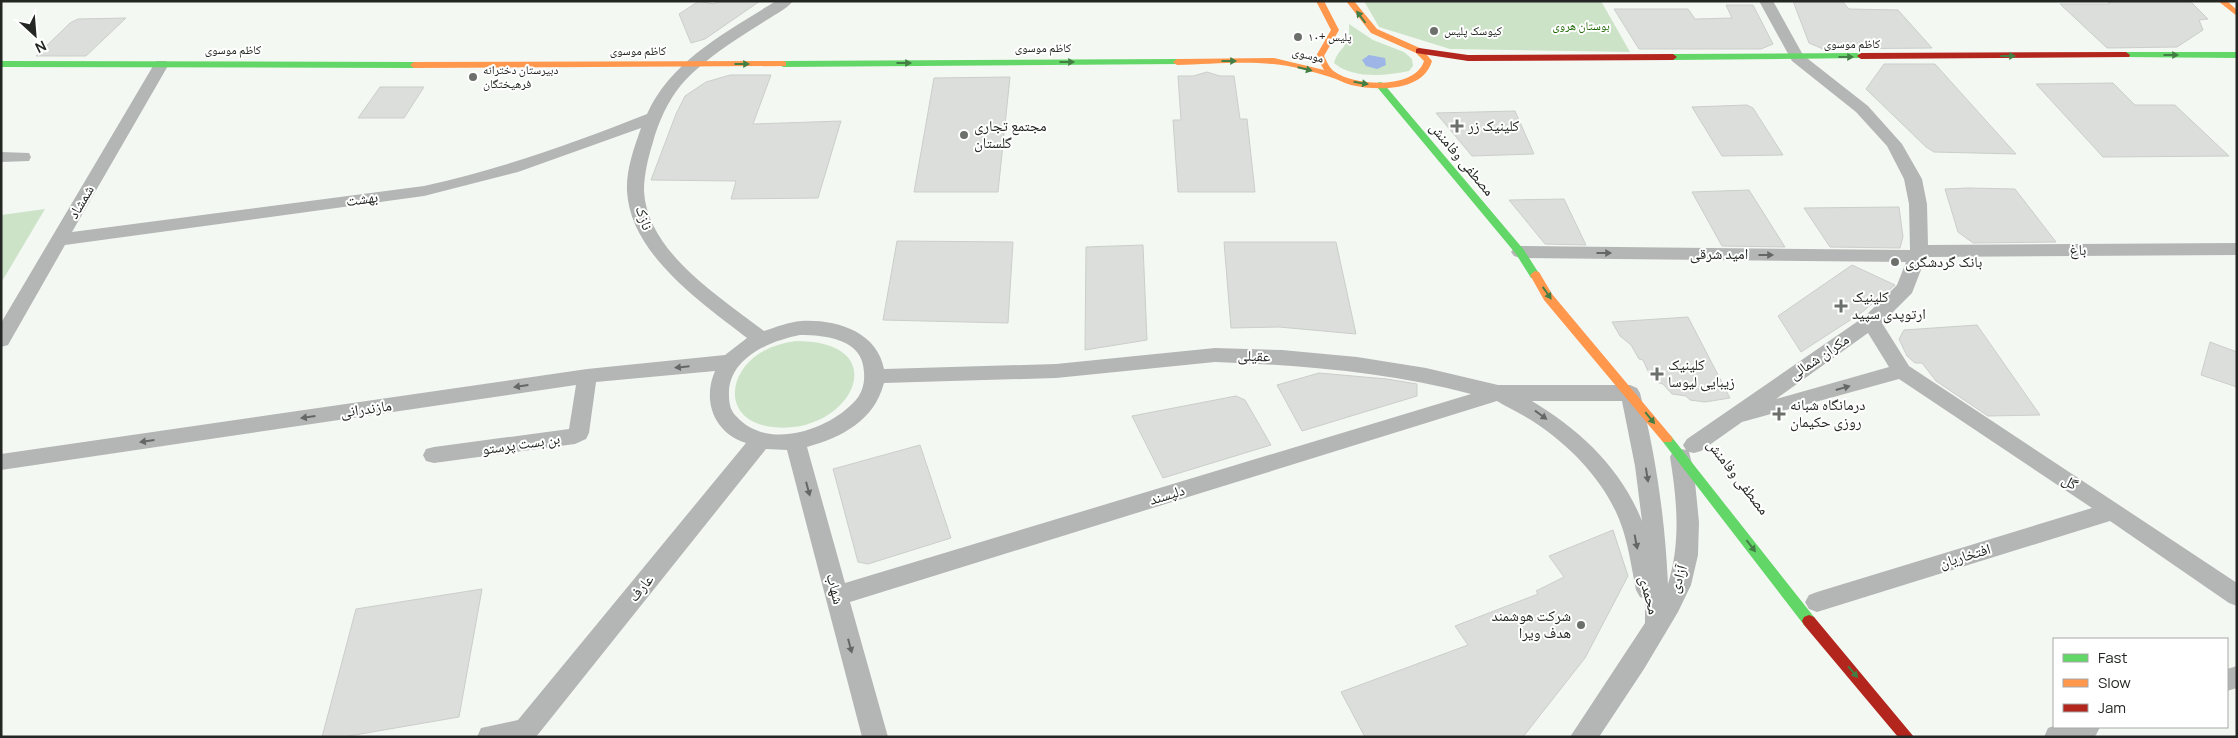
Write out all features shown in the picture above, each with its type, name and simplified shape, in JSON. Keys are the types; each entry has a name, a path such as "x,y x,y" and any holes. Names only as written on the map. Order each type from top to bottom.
{"main road":[{"path":"1320,1 1335,30 1334,36 1324,46 1320,56 1324,67 1336,76"},
{"path":"1350,1 1374,31 1420,50 1468,58"},
{"path":"2222,1 2237,14"},
{"path":"1420,50 1428,61 1427,69 1420,77"},
{"name":"کاظم موسوی","path":"1468,58 2237,55"},
{"path":"1420,77 1441,67 1468,58"},
{"name":"کاظم موسوی","path":"1,64 693,64 1274,61"},
{"name":"موسوی","path":"1274,61 1358,83 1401,84 1420,77"},
{"name":"مصطفی وفامنش","path":"1380,85 1520,252 1553,282"},
{"name":"مصطفی وفامنش","path":"1520,252 1548,297 1630,393 1690,448 1737,528 1798,608 1907,737"},
{"path":"1862,666 1913,737"}],"street":[{"name":"نازک","path":"761,339 689,282 668,260 652,239 642,220 636,184 641,157 654,117 671,86 693,64 722,42 786,1"},
{"path":"1766,1 1797,58"},
{"name":"مکران شمالی","path":"1690,448 1871,322 1905,288 1918,253 1918,204 1913,179 1899,152 1877,124 1862,109 1797,58"},
{"name":"شمشاد","path":"1,340 162,64"},
{"name":"بهشت","path":"60,240 449,186 537,162 654,117"},
{"path":"1,157 23,157"},
{"name":"باغ","path":"1918,253 2237,249"},
{"name":"امید شرقی","path":"1520,252 1918,253"},
{"path":"1729,420 1902,371 1871,322"},
{"path":"800,328 824,328 845,334 862,344 872,359 876,376 871,394 860,410 842,425 820,436 795,442 761,440 739,432 724,417 717,399 720,380 731,362 741,351 761,339 776,333 800,328"},
{"name":"عقیلی","path":"876,376 968,375 1056,371 1215,355 1282,357 1357,364 1426,375 1498,393 1630,393"},
{"name":"مازندرانی","path":"1,462 587,376 731,362"},
{"name":"گل","path":"1902,371 2237,596"},
{"name":"بن بست پرستو","path":"434,455 575,436 580,433 587,376"},
{"name":"محمدی","path":"1498,393 1527,405 1576,444 1602,469 1619,496 1634,529 1657,625"},
{"name":"دلپسند","path":"837,596 1498,393"},
{"name":"محمدی","path":"1630,393 1643,447 1650,490 1655,539 1657,625"},
{"name":"عارف","path":"522,734 761,440"},
{"name":"شهاب","path":"795,442 875,737"},
{"name":"آزادی","path":"1583,737 1626,676 1679,585 1688,542 1687,491 1690,448"},
{"path":"1687,491 1708,502 1737,528"},
{"name":"افتخاریان","path":"1817,602 2113,511"},
{"path":"2057,737 2084,728"},
{"path":"490,737 522,734"}],"green space":[{"name":"بوستان هروی","path":"1364,1 1601,1 1630,52 1450,49 1379,27"},
{"path":"1349,24 1373,40 1404,52 1412,59 1413,66 1409,71 1380,75 1360,74 1341,68 1334,63 1348,38"},
{"path":"45,209 1,283 1,215"},
{"path":"796,341 828,345 847,357 854,372 851,390 839,406 820,419 795,427 766,426 752,421 742,414 737,404 735,394 736,383 741,372 760,353 778,345"}],"water":[{"path":"1369,55 1385,58 1386,65 1377,69 1366,66 1362,60"}],"building":[{"path":"699,1 714,4 719,1 760,1 705,39 691,43 679,14"},
{"path":"1793,1 1842,1 1849,9 1898,10 1932,48 1823,49 1809,43"},
{"path":"2107,1 2190,1 2208,19 2199,20 2203,30 2177,47 2107,48 2060,4 2110,4"},
{"path":"1726,5 1753,5 1773,44 1761,49 1639,49 1614,9 1688,9 1695,19 1732,18"},
{"path":"126,18 86,56 36,56 70,23 78,19"},
{"path":"1884,64 1935,64 2016,154 1934,152 1926,147 1866,89"},
{"path":"1207,72 1220,76 1234,76 1240,119 1247,119 1255,192 1178,192 1173,120 1181,120 1178,76 1193,76"},
{"path":"730,75 771,75 753,124 841,121 818,198 731,199 736,181 651,180 676,114 685,96 706,82"},
{"name":"مجتمع تجاری گلستان","path":"1010,77 998,192 914,192 934,78"},
{"path":"2113,83 2135,105 2175,105 2229,156 2103,157 2036,84"},
{"path":"380,87 424,87 404,118 358,118"},
{"path":"1747,105 1753,108 1783,155 1722,156 1692,107"},
{"path":"1515,111 1534,154 1472,156 1436,113"},
{"path":"1945,189 2015,189 2056,242 1973,243 1958,232"},
{"path":"1749,190 1785,247 1722,246 1692,192"},
{"path":"1564,199 1586,245 1545,244 1509,200"},
{"path":"1899,207 1903,237 1900,248 1830,247 1804,208"},
{"path":"897,241 1013,242 1008,323 883,320"},
{"path":"1224,242 1336,242 1356,334 1279,327 1231,328"},
{"path":"1143,245 1147,340 1085,350 1086,247"},
{"path":"1852,265 1895,285 1861,313 1801,352 1778,316"},
{"path":"1688,317 1730,398 1705,402 1690,400 1686,396 1672,394 1663,384 1659,383 1656,374 1649,373 1643,360 1639,359 1631,345 1620,336 1612,322"},
{"path":"1977,325 2040,415 1988,416 1936,381 1922,363 1915,363 1907,356 1899,339 1904,330"},
{"path":"2210,342 2237,352 2237,387 2201,375"},
{"path":"1319,373 1387,379 1417,384 1417,396 1302,431 1277,385"},
{"path":"1236,396 1245,400 1271,445 1163,478 1132,416"},
{"path":"920,445 951,538 868,564 858,562 833,469"},
{"path":"1613,530 1628,576 1585,658 1523,737 1365,737 1341,692 1468,645 1455,626 1538,594 1536,591 1564,577 1549,556"},
{"path":"482,589 459,717 343,737 322,737 356,609"}],"traffic: fast":[{"path":"2126,55 2237,55"},
{"path":"1673,57 1861,56"},
{"path":"783,64 1177,62"},
{"path":"1,64 414,65"},
{"path":"1380,85 1520,252 1535,275"},
{"path":"1667,439 1809,621"}],"traffic: slow":[{"path":"1320,1 1335,30 1320,56 1325,66 1333,75 1353,83 1380,85 1406,82 1416,78 1423,72 1428,61 1419,51 1374,31 1350,1"},
{"path":"2222,1 2237,14"},
{"path":"1177,62 1274,61 1336,76"},
{"path":"414,65 783,64"},
{"path":"1535,275 1548,297 1667,439"}],"traffic: jam":[{"path":"1419,51 1468,58 1673,57"},
{"path":"1861,56 2126,55"},
{"path":"1809,621 1907,737"}],"place":[{"name":"کیوسک پلیس","path":"1434,31"},
{"name":"پلیس +۱۰","path":"1298,37"},
{"name":"دبیرستان دخترانه فرهیختگان","path":"473,77"},
{"name":"کلینیک زر","path":"1457,126"},
{"name":"مجتمع تجاری گلستان","path":"964,135"},
{"name":"بانک گردشگری","path":"1895,262"},
{"name":"کلینیک ارتوپدی سپید","path":"1841,306"},
{"name":"کلینیک زیبایی لیوسا","path":"1657,374"},
{"name":"درمانگاه شبانه روزی حکیمان","path":"1779,414"},
{"name":"شرکت هوشمند هدف ویرا","path":"1581,625"}]}
